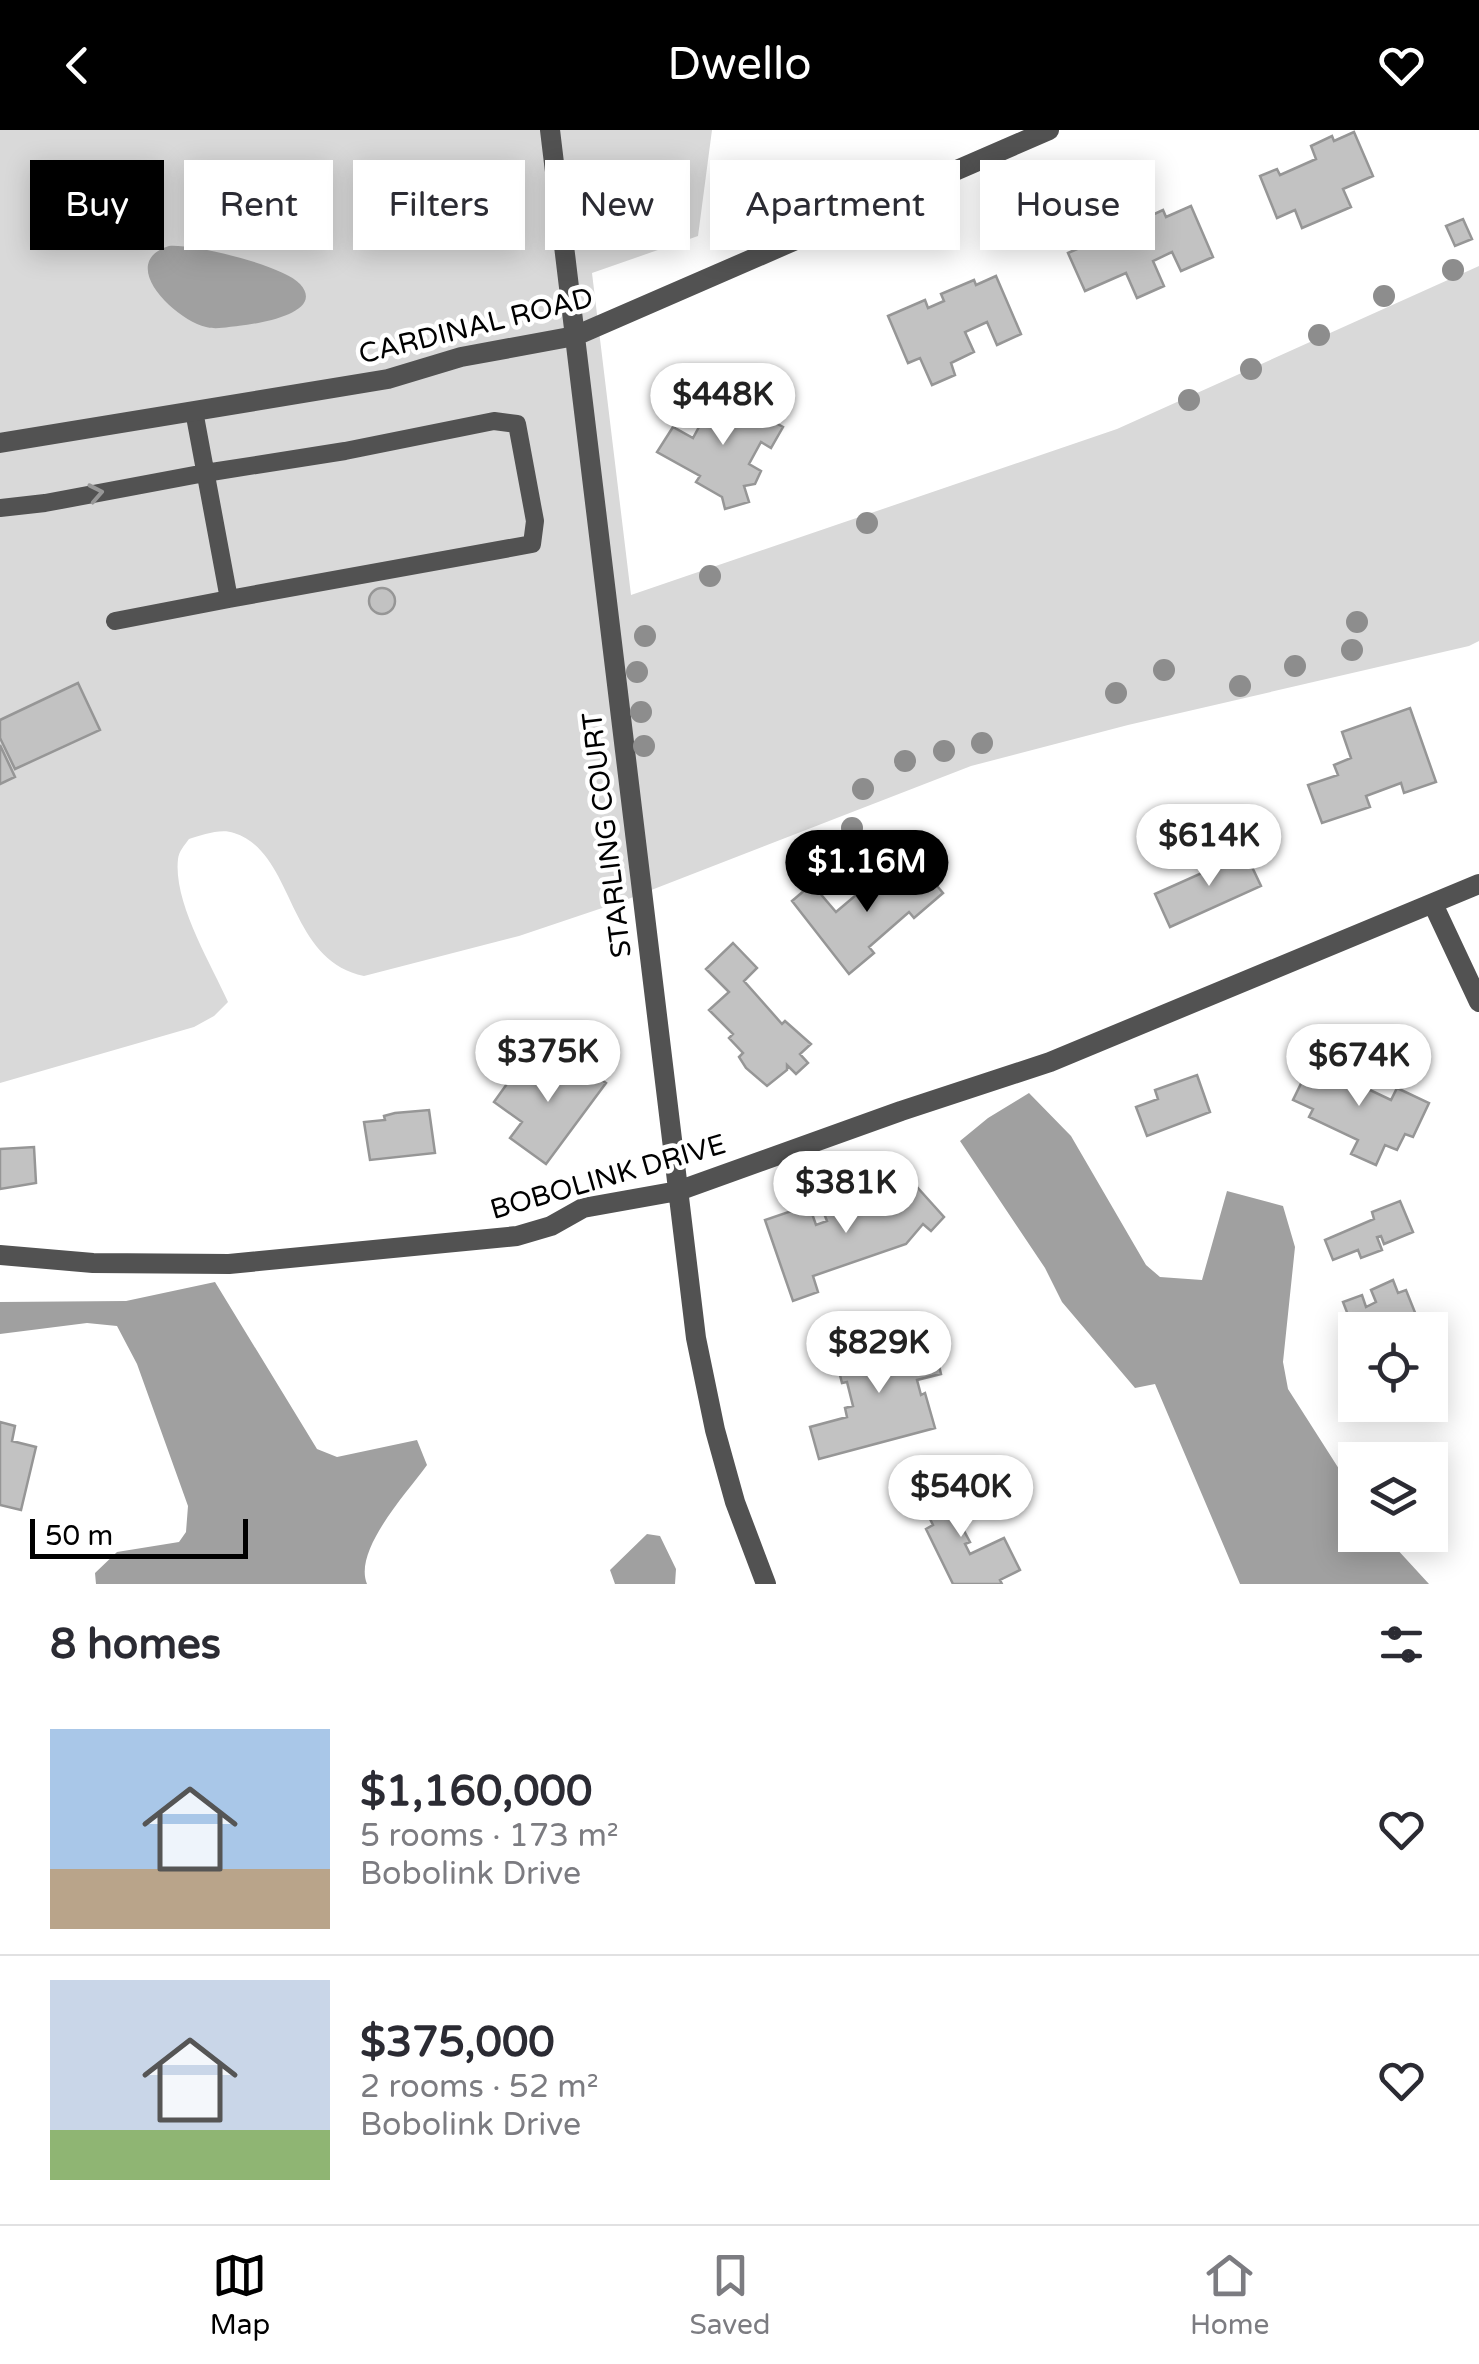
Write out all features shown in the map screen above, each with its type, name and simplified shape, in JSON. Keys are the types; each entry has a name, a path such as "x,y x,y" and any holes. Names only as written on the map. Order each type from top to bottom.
{"street":[{"name":"STARLING COURT","path":"550,130 696,1338 734,1502 766,1584"},
{"name":"CARDINAL ROAD","path":"0,443 388,379 461,357 574,336 1049,130"},
{"name":"BOBOLINK DRIVE","path":"0,1254 92,1264 230,1264 518,1236 552,1226 583,1208 678,1191 1050,1062 1479,884"},
{"path":"1434,904 1479,1002"}],"lane":[{"path":"194,411 229,599"},
{"path":"0,508 346,452 494,421 517,424 535,521 532,544 115,622"}],"shaded area":[{"path":"0,130 712,130 698,236 690,239 690,160 545,160 545,250 658,250 592,273 631,595 1117,429 1479,266 1479,641 971,766 623,901 519,936 364,976 339,966 319,950 269,861 254,844 229,832 189,839 178,859 181,894 228,1002 194,1027 0,1083"},
{"path":"181,246 184,250 217,252 276,270 300,284 306,295 303,304 281,317 250,324 215,328 193,322 167,303 149,277 148,265 154,254"},
{"path":"1029,1093 1071,1136 1146,1265 1160,1277 1202,1280 1227,1191 1283,1206 1295,1247 1283,1362 1288,1389 1338,1467 1338,1552 1400,1552 1429,1584 1240,1584 1155,1384 1135,1388 1062,1302 1045,1268 960,1141"},
{"path":"215,1282 317,1449 337,1457 417,1440 427,1465 375,1539 365,1570 367,1584 96,1584 95,1573 117,1552 179,1542 186,1532 188,1506 137,1364 117,1326 87,1323 0,1334 0,1302 126,1301"},
{"path":"647,1534 660,1536 676,1569 675,1584 615,1584 610,1570"}],"building":[{"path":"1354,132 1373,176 1343,189 1351,207 1302,228 1295,210 1277,218 1260,176 1277,169 1280,175 1316,159 1311,146 1332,136 1334,141"},
{"path":"1191,206 1213,257 1181,271 1172,252 1153,261 1164,286 1137,298 1126,273 1085,291 1068,253 1155,250 1155,214 1163,210 1166,217"},
{"path":"1463,219 1472,239 1455,246 1446,226"},
{"path":"996,276 1021,334 997,345 987,322 965,332 974,352 951,363 955,375 932,385 920,358 908,363 888,316 925,300 928,308 944,301 941,294 974,280 976,285"},
{"path":"718,391 783,427 771,448 761,442 749,464 761,471 755,484 744,486 749,502 725,509 722,497 696,482 700,476 657,452 673,427 693,438 707,412 701,402 706,395"},
{"path":"382,588 391,592 395,601 391,610 382,614 373,610 369,601 373,592"},
{"path":"78,683 100,730 15,769 0,738 0,720"},
{"path":"1410,708 1436,782 1404,793 1401,783 1366,796 1370,807 1322,823 1308,785 1338,775 1334,765 1351,758 1342,732"},
{"path":"0,745 15,777 0,784"},
{"path":"1244,850 1261,886 1170,927 1155,894"},
{"path":"916,861 943,893 914,918 909,912 869,947 874,953 849,974 792,901 812,884 836,912 856,895 864,905"},
{"path":"733,943 757,968 744,981 782,1024 785,1021 811,1044 800,1054 808,1063 796,1074 787,1065 787,1070 767,1086 746,1068 739,1057 743,1053 729,1038 733,1034 709,1010 729,992 706,969"},
{"path":"1317,1051 1343,1064 1338,1075 1391,1100 1397,1088 1429,1103 1413,1137 1405,1134 1397,1150 1385,1145 1376,1165 1351,1154 1358,1140 1309,1117 1313,1109 1293,1100"},
{"path":"570,1057 606,1083 546,1164 510,1138 522,1122 494,1102 524,1060 553,1081"},
{"path":"1197,1075 1210,1112 1147,1136 1136,1107 1158,1099 1155,1090"},
{"path":"429,1110 435,1153 370,1160 364,1122 385,1120 384,1116 395,1113"},
{"path":"34,1147 36,1183 0,1189 0,1149"},
{"path":"908,1177 944,1217 931,1231 923,1224 906,1244 813,1276 818,1292 793,1301 765,1220 809,1205 816,1225 827,1221 823,1211 836,1207 840,1218 887,1202"},
{"path":"1400,1201 1413,1232 1384,1244 1381,1236 1377,1237 1382,1250 1361,1258 1358,1250 1333,1260 1325,1240 1374,1219 1372,1212"},
{"path":"1393,1280 1398,1293 1406,1290 1415,1312 1347,1312 1343,1302 1362,1295 1366,1307 1376,1302 1371,1290"},
{"path":"904,1333 911,1355 935,1348 941,1374 917,1380 935,1428 819,1459 810,1427 847,1417 845,1408 853,1406 834,1352"},
{"path":"0,1422 15,1426 12,1441 36,1447 21,1510 0,1505"},
{"path":"942,1473 968,1524 962,1527 970,1542 965,1544 970,1554 1004,1538 1020,1570 1000,1580 1002,1584 953,1584 926,1529 933,1525 914,1487"}]}
